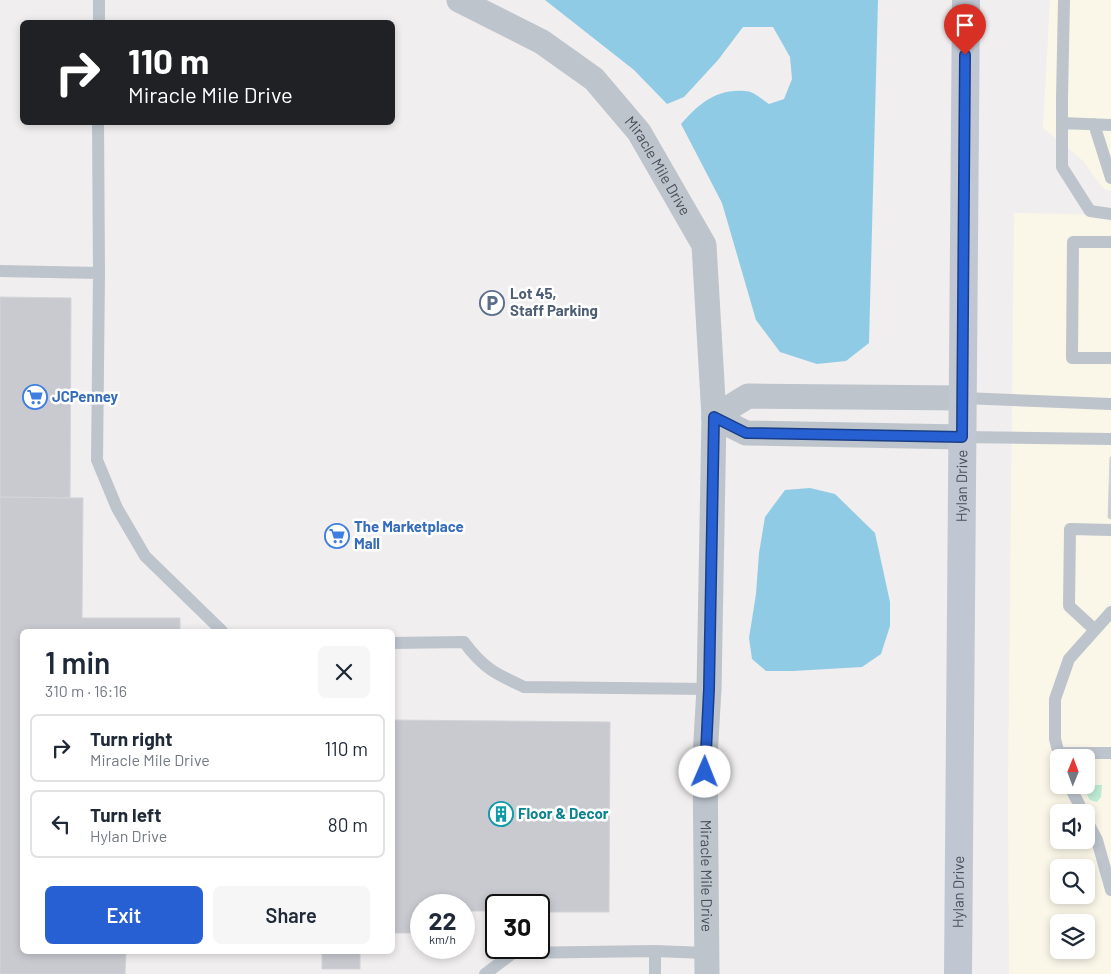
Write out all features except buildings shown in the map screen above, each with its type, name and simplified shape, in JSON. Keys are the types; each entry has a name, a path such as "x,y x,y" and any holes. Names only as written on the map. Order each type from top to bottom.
{"main road":[{"name":"Hylan Drive","path":"958,974 966,0"}],"street":[{"name":"Miracle Mile Drive","path":"459,0 542,42 594,80 639,132 704,245 714,417 709,689 705,757 707,963"},
{"path":"714,417 748,396 963,398"},
{"path":"714,417 746,433 962,437"}],"lane":[{"path":"98,20 99,0"},
{"path":"1064,0 1062,167 1090,211 1111,214"},
{"path":"1062,123 1111,125"},
{"path":"1094,124 1111,178"},
{"path":"98,125 100,272 97,460 117,508 145,556 220,629"},
{"path":"1111,242 1073,242 1072,358 1111,358"},
{"path":"0,271 100,272"},
{"path":"963,398 1111,404"},
{"path":"962,437 1111,439"},
{"path":"1094,629 1069,606 1070,529 1111,530"},
{"path":"1058,749 1055,739 1055,699 1069,659 1111,612"},
{"path":"395,643 464,642 477,660 499,676 524,687 709,689"},
{"path":"1095,754 1111,754"},
{"path":"1095,838 1111,890"},
{"path":"655,951 655,974"},
{"path":"486,974 514,952 655,951 707,963"}],"shaded area":[{"path":"1050,0 1111,0 1111,191 1103,188 1082,160 1043,128"},
{"path":"1014,213 1111,215 1111,974 1009,974 1008,790"}],"green space":[{"path":"1095,785 1102,785 1101,797 1097,802 1090,800 1087,794 1095,794"}],"water":[{"path":"545,0 878,0 869,343 846,361 817,364 780,352 756,320 722,203 681,124 701,104 726,92 748,91 769,104 784,99 792,79 790,57 773,27 743,27 718,60 684,97 667,104 634,70"},
{"path":"810,488 835,494 875,533 890,602 890,626 881,654 862,667 766,671 752,659 749,638 765,517 785,490"}],"place":[{"name":"Lot 45, Staff Parking","path":"492,303"},
{"name":"JCPenney","path":"35,397"},
{"name":"The Marketplace Mall","path":"337,536"},
{"name":"Floor & Decor","path":"501,814"}],"route":[{"path":"705,772 709,689 714,417 746,433 962,437 965,55"}]}
